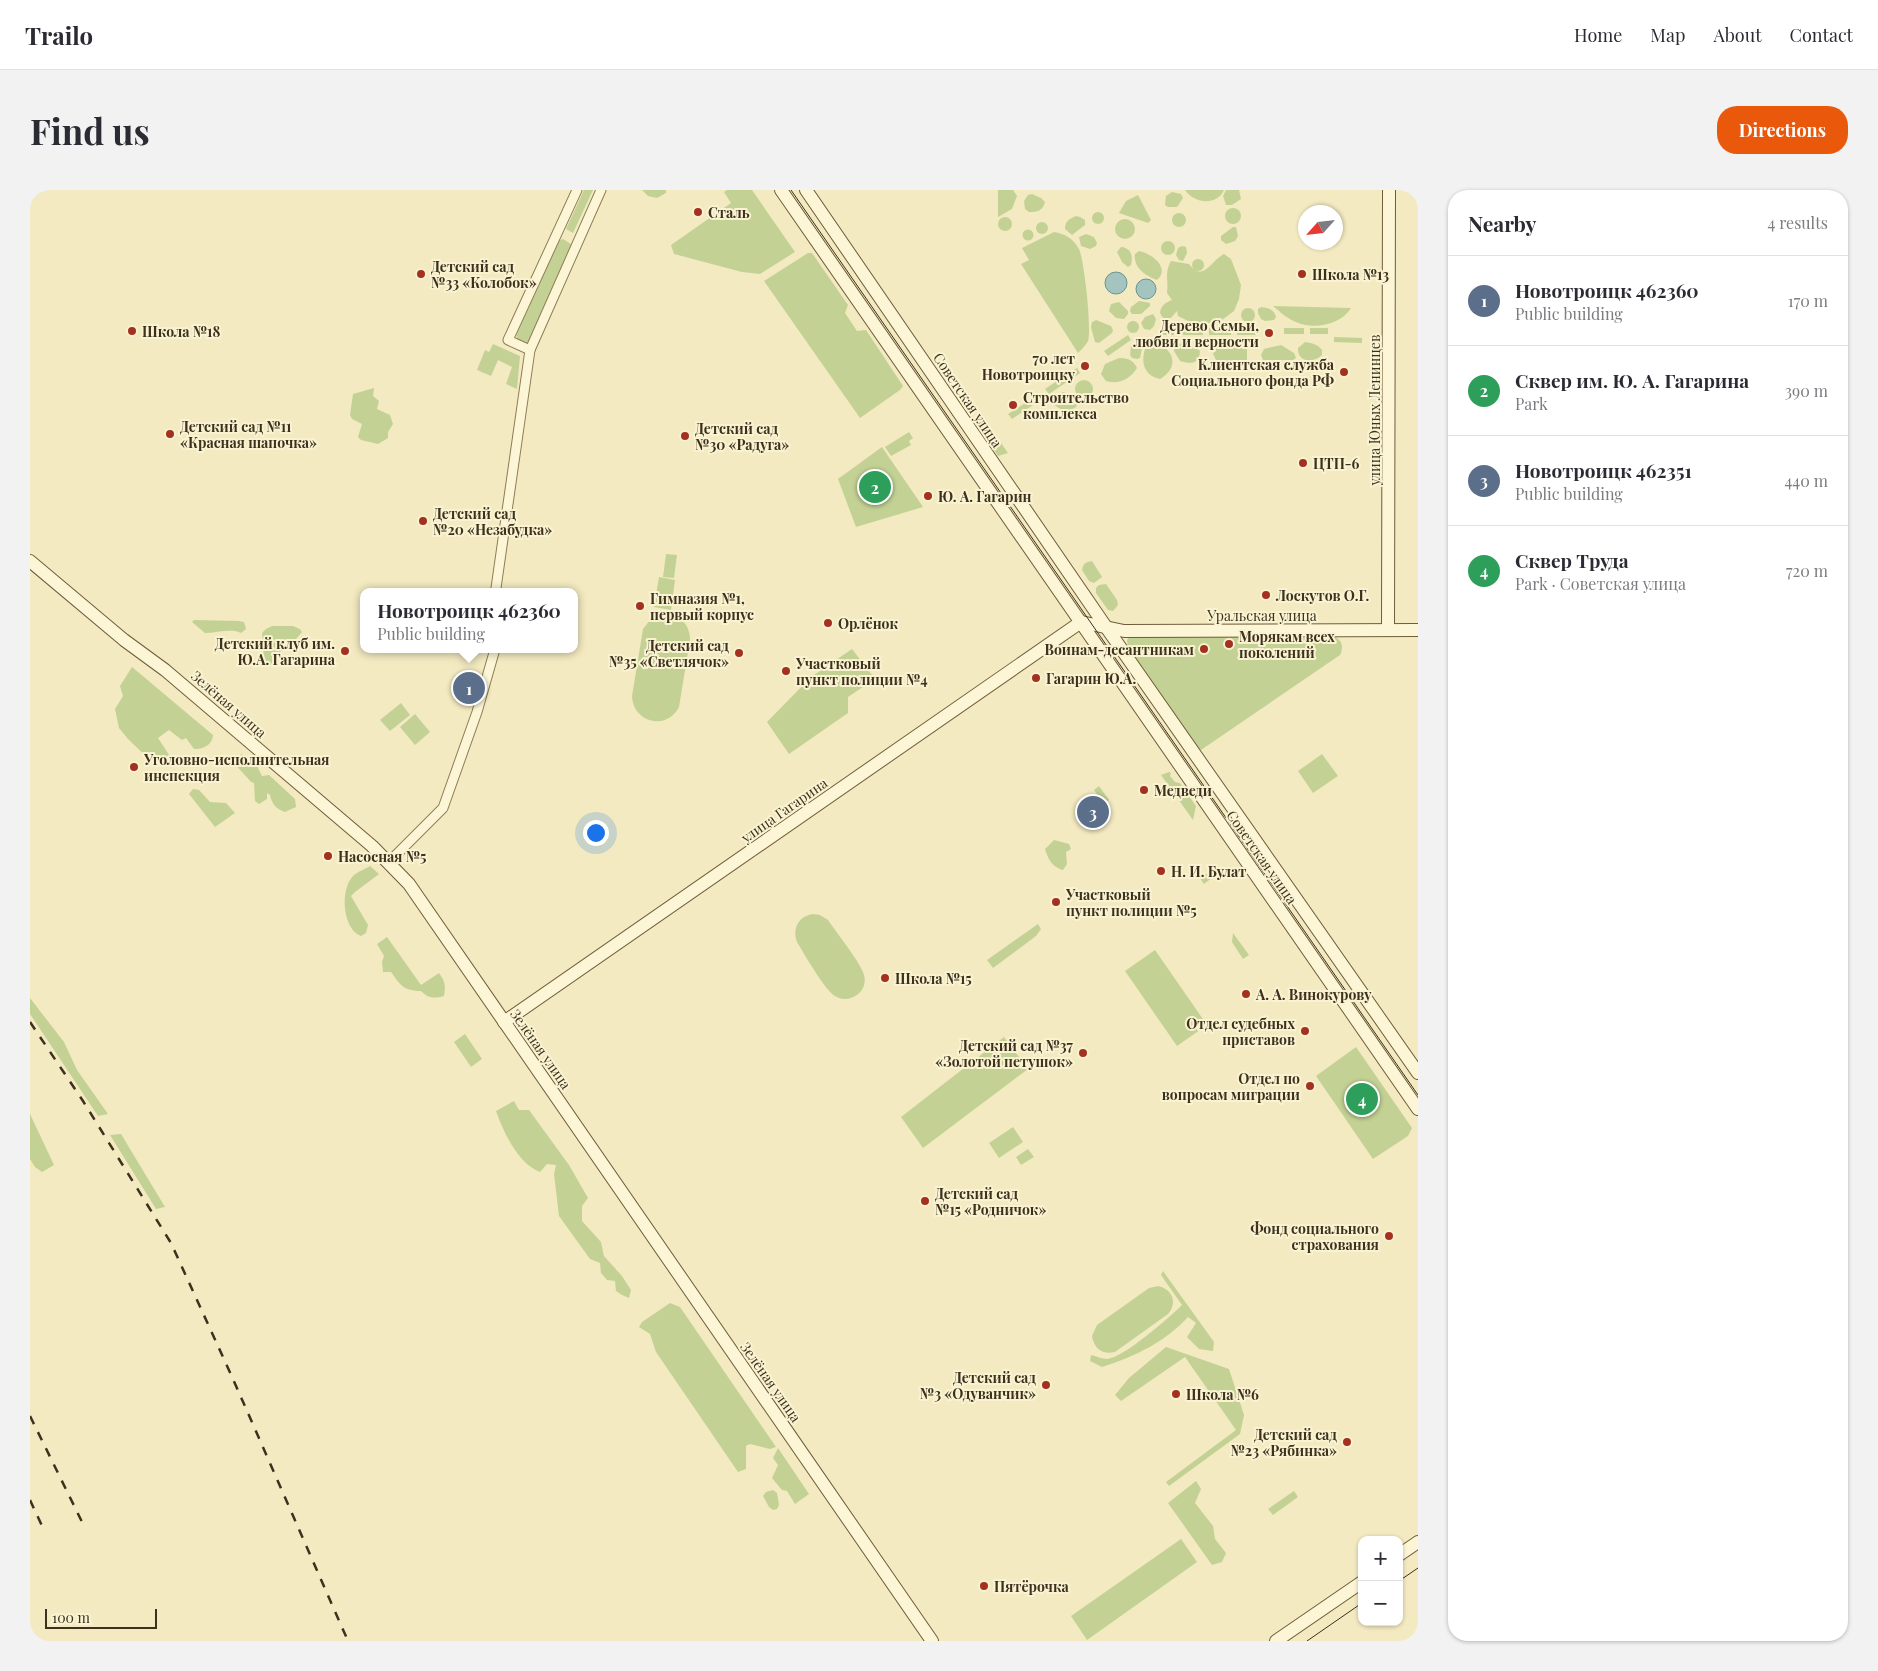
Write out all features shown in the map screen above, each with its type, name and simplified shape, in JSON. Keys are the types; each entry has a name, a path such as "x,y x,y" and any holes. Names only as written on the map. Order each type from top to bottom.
{"main road":[{"name":"Советская улица","path":"781,190 1418,1110"},
{"name":"Советская улица","path":"806,190 1106,627 1418,1074"},
{"name":"улица Юных Ленинцев","path":"1388,630 1390,190"},
{"name":"Зелёная улица","path":"30,560 124,640 165,670 389,862 409,884 932,1641"},
{"path":"1081,622 1106,627"},
{"name":"улица Гагарина","path":"504,1022 1081,622"},
{"name":"Уральская улица","path":"1106,627 1124,631 1418,630"},
{"path":"1403,1552 1418,1542"},
{"path":"1276,1641 1358,1585"}],"street":[{"path":"530,350 508,340 577,190"},
{"path":"496,588 530,350 601,190"},
{"path":"389,862 443,808 477,712 494,653"}],"green space":[{"path":"584,190 593,190 573,233 566,229"},
{"path":"642,190 666,190 666,193 657,198 648,196"},
{"path":"727,190 752,190 795,252 760,274 742,272 674,254 671,245 731,203 724,192"},
{"path":"998,190 1013,190 1017,196 1012,209 998,217"},
{"path":"1185,190 1224,190 1216,199 1205,201 1194,198"},
{"path":"1226,190 1239,190 1241,199 1232,205 1226,205 1223,196"},
{"path":"1172,192 1181,194 1183,198 1177,207 1165,205 1166,196"},
{"path":"1032,194 1045,202 1039,210 1029,212 1025,209 1024,201 1028,195"},
{"path":"1138,195 1151,220 1148,223 1119,213 1126,201"},
{"path":"1230,208 1236,208 1241,213 1239,222 1230,224 1225,219 1225,213"},
{"path":"1100,212 1103,213 1103,223 1096,224 1093,223 1092,216 1093,213"},
{"path":"1179,213 1184,215 1186,220 1184,225 1179,227 1174,225 1172,220 1174,215"},
{"path":"1076,216 1085,220 1085,225 1072,235 1065,229 1065,226 1071,218"},
{"path":"1005,217 1010,219 1012,224 1010,229 1005,231 1000,229 998,224 1000,219"},
{"path":"1125,219 1132,222 1135,229 1132,236 1125,239 1118,236 1115,229 1118,222"},
{"path":"1042,222 1048,228 1042,234 1036,228"},
{"path":"1233,227 1236,227 1238,236 1235,241 1226,244 1221,240 1221,236"},
{"path":"1028,229 1034,235 1028,241 1022,235"},
{"path":"1054,232 1071,239 1077,245 1081,255 1087,295 1089,334 1087,343 1078,353 1021,264 1029,260 1022,248"},
{"path":"1086,234 1094,237 1097,243 1096,246 1090,249 1081,246 1079,237"},
{"path":"563,239 571,244 572,247 529,342 523,343 518,341 515,331 557,241"},
{"path":"1165,241 1171,241 1175,248 1171,255 1165,255 1161,251 1161,245"},
{"path":"1121,247 1131,253 1131,265 1128,267 1122,262 1117,252"},
{"path":"1186,247 1187,253 1183,261 1179,260 1176,255 1178,248"},
{"path":"1139,251 1154,258 1161,266 1161,275 1157,280 1148,276 1138,267 1135,254"},
{"path":"808,253 812,253 848,305 845,313 857,331 866,330 903,386 860,418 764,281"},
{"path":"1224,254 1231,259 1241,285 1239,299 1234,311 1218,323 1192,323 1178,316 1177,311 1169,320 1164,320 1160,313 1161,308 1165,303 1172,300 1167,293 1167,273 1171,261 1189,264 1194,269 1203,271"},
{"path":"1200,259 1203,260 1203,270 1196,271 1193,270 1192,263 1193,260"},
{"path":"1139,301 1150,303 1150,306 1141,314 1132,314 1130,311 1131,307"},
{"path":"1119,302 1128,311 1124,319 1116,318 1109,311 1111,304"},
{"path":"1273,306 1351,308 1334,322 1310,326 1293,321"},
{"path":"1261,307 1268,308 1275,314 1274,320 1265,321 1261,319 1258,309"},
{"path":"1245,308 1251,308 1255,315 1251,322 1245,322 1241,318 1241,312"},
{"path":"1153,314 1156,319 1154,326 1150,330 1144,329 1141,323 1145,317"},
{"path":"1096,320 1111,326 1113,330 1112,333 1099,343 1095,342 1091,327 1092,322"},
{"path":"1133,321 1139,327 1133,333 1127,327"},
{"path":"1269,327 1275,333 1269,339 1263,333"},
{"path":"1174,328 1174,335 1159,335 1159,329"},
{"path":"1203,328 1203,335 1181,335 1181,329"},
{"path":"1209,328 1231,328 1231,335 1209,335"},
{"path":"1237,328 1256,328 1256,335 1237,335"},
{"path":"1284,328 1304,328 1304,334 1284,334"},
{"path":"1310,328 1328,328 1328,334 1310,334"},
{"path":"1128,335 1131,340 1108,356 1104,351"},
{"path":"1334,337 1362,338 1362,343 1334,342"},
{"path":"1155,341 1167,349 1172,359 1170,369 1160,379 1149,374 1143,359 1148,342"},
{"path":"1136,342 1142,348 1140,358 1137,359 1132,358 1130,355 1131,346"},
{"path":"1187,342 1200,351 1196,361 1187,363 1180,361 1174,351 1175,345"},
{"path":"1305,342 1318,346 1322,350 1322,355 1314,360 1303,359 1298,353 1298,348"},
{"path":"1232,343 1245,346 1247,360 1232,364 1216,360 1213,354 1216,348"},
{"path":"493,344 520,356 517,389 506,384 512,367 498,360 491,376 477,370 485,350 489,352"},
{"path":"1281,345 1294,353 1296,358 1293,360 1263,360 1261,355 1264,349"},
{"path":"1119,358 1130,360 1137,368 1131,375 1120,382 1106,381 1101,374 1105,364"},
{"path":"1077,368 1080,373 1049,394 1045,389"},
{"path":"1084,380 1090,383 1093,389 1090,395 1084,398 1078,395 1075,389 1078,383"},
{"path":"374,388 373,396 379,401 377,409 390,415 393,424 388,432 388,438 378,444 361,440 358,437 362,424 352,419 350,415 353,394"},
{"path":"1063,392 1074,396 1078,402 1076,407 1063,410 1052,402 1053,398"},
{"path":"1030,400 1033,405 1012,419 1008,414"},
{"path":"909,432 913,438 909,441 911,445 891,456 885,447"},
{"path":"996,436 1008,453 998,456 992,447"},
{"path":"882,447 923,507 856,527 838,479"},
{"path":"666,554 677,555 674,578 663,577"},
{"path":"1092,561 1102,577 1094,583 1089,581 1082,570 1085,564"},
{"path":"659,577 675,580 671,610 654,607"},
{"path":"1106,584 1117,600 1118,605 1113,611 1108,610 1096,593 1096,588 1099,585"},
{"path":"662,614 673,615 682,620 688,629 690,640 679,707 674,715 667,719 651,721 644,718 638,712 632,696 643,629 650,620"},
{"path":"194,620 239,621 244,622 246,629 241,633 229,631 205,633 192,622"},
{"path":"272,626 293,626 302,632 291,645 277,654 272,664 266,667 262,633"},
{"path":"1333,636 1341,644 1340,655 1201,750 1196,749 1128,649 1127,640 1129,637"},
{"path":"852,649 875,679 848,697 848,713 789,754 767,722 811,677"},
{"path":"132,667 213,735 207,746 194,749 186,738 182,740 169,730 158,738 175,764 153,763 128,739 119,728 115,709 123,696 120,686"},
{"path":"401,703 410,715 390,731 380,720"},
{"path":"415,714 430,732 415,745 400,727"},
{"path":"242,754 248,765 255,762 262,776 269,775 295,799 296,807 285,812 282,811 275,806 270,795 267,793 267,799 259,804 255,801 254,783 234,763 238,756"},
{"path":"1322,754 1338,776 1313,793 1298,771"},
{"path":"1169,772 1175,782 1180,783 1196,806 1193,820 1161,775"},
{"path":"1099,786 1109,800 1104,804 1094,790"},
{"path":"193,789 199,790 210,802 226,803 235,813 215,827 189,794"},
{"path":"1054,840 1069,844 1071,849 1066,852 1067,864 1063,870 1051,862 1045,849"},
{"path":"370,866 379,874 351,896 368,925 366,933 361,936 350,926 347,917 345,908 346,890 353,876"},
{"path":"1197,874 1217,874 1204,884"},
{"path":"813,914 820,915 828,920 862,970 865,981 864,987 852,998 840,998 831,992 797,942 795,932 800,920"},
{"path":"1038,924 1041,929 1036,936 993,968 987,960"},
{"path":"1233,933 1249,955 1243,959 1232,942"},
{"path":"387,937 421,985 439,973 443,979 444,996 431,997 421,991 410,990 400,984 391,972 383,972 382,962 384,956 377,944"},
{"path":"1155,950 1207,1025 1177,1046 1125,971"},
{"path":"30,998 64,1042 77,1070 108,1114 98,1116 30,1014"},
{"path":"465,1034 482,1059 471,1067 454,1042"},
{"path":"1004,1037 1028,1069 923,1148 901,1117"},
{"path":"1356,1047 1412,1128 1408,1136 1373,1159 1316,1076"},
{"path":"514,1101 519,1110 529,1110 569,1165 588,1198 582,1206 582,1221 601,1242 604,1256 622,1276 631,1290 629,1298 616,1291 615,1281 607,1280 601,1273 600,1263 590,1259 559,1216 554,1174 556,1165 547,1164 540,1172 525,1162 512,1146 496,1111"},
{"path":"30,1114 54,1165 42,1172 35,1167 30,1159"},
{"path":"1013,1127 1023,1142 999,1158 989,1143"},
{"path":"121,1134 165,1207 156,1209 110,1135"},
{"path":"1028,1149 1034,1157 1021,1165 1016,1157"},
{"path":"1163,1271 1214,1342 1213,1351 1199,1349 1187,1337 1196,1323 1188,1317 1159,1341 1126,1358 1102,1367 1090,1361 1091,1355 1107,1359 1124,1352 1157,1328 1182,1305 1161,1275"},
{"path":"1158,1286 1167,1290 1172,1297 1173,1305 1168,1314 1115,1352 1107,1353 1097,1348 1092,1336 1097,1325 1149,1288"},
{"path":"670,1303 680,1307 776,1447 770,1449 750,1444 746,1446 746,1469 738,1472 656,1352 650,1334 639,1327 642,1322"},
{"path":"1166,1347 1229,1369 1244,1415 1240,1434 1169,1486 1166,1482 1236,1430 1185,1357 1121,1401 1115,1395 1129,1378"},
{"path":"778,1448 809,1494 795,1504 787,1491 782,1490 772,1478 778,1465 773,1458"},
{"path":"1196,1481 1201,1489 1195,1503 1213,1526 1215,1539 1226,1553 1222,1562 1212,1565 1168,1503"},
{"path":"773,1490 777,1493 779,1505 777,1509 773,1510 769,1507 763,1496 766,1492"},
{"path":"1294,1491 1298,1497 1273,1515 1268,1509"},
{"path":"1181,1539 1197,1562 1087,1640 1071,1616"}],"water":[{"path":"1112,272 1120,272 1127,279 1127,287 1120,294 1112,294 1105,287 1105,279"},
{"path":"1146,279 1153,282 1156,289 1153,296 1146,299 1139,296 1136,289 1139,282"}],"tram line":[{"path":"791,190 1418,1095"},
{"path":"1403,1578 1418,1568"},
{"path":"1307,1641 1358,1606"}],"railway":[{"path":"30,1022 83,1101 171,1243 348,1641"},
{"path":"30,1416 85,1528"},
{"path":"30,1500 43,1528"}],"place":[{"name":"Сталь","path":"698,212"},
{"name":"Детский сад №33 «Колобок»","path":"421,274"},
{"name":"Школа №13","path":"1302,274"},
{"name":"Школа №18","path":"132,331"},
{"name":"Дерево Семьи, любви и верности","path":"1269,333"},
{"name":"70 лет Новотроицку","path":"1085,366"},
{"name":"Клиентская служба Социального фонда РФ","path":"1344,372"},
{"name":"Строительство комплекса","path":"1013,405"},
{"name":"Детский сад №11 «Красная шапочка»","path":"170,434"},
{"name":"Детский сад №30 «Радуга»","path":"685,436"},
{"name":"ЦТП-6","path":"1303,463"},
{"name":"Сквер им. Ю. А. Гагарина","path":"875,487"},
{"name":"Ю. А. Гагарин","path":"928,496"},
{"name":"Детский сад №20 «Незабудка»","path":"423,521"},
{"name":"Лоскутов О.Г.","path":"1266,595"},
{"name":"Гимназия №1, первый корпус","path":"640,606"},
{"name":"Орлёнок","path":"828,623"},
{"name":"Морякам всех поколений","path":"1229,644"},
{"name":"Воинам-десантникам","path":"1204,649"},
{"name":"Детский клуб им. Ю.А. Гагарина","path":"345,651"},
{"name":"Детский сад №35 «Светлячок»","path":"739,653"},
{"name":"Участковый пункт полиции №4","path":"786,671"},
{"name":"Гагарин Ю.А.","path":"1036,678"},
{"name":"Новотроицк 462360","path":"469,688"},
{"name":"Уголовно-исполнительная инспекция","path":"134,767"},
{"name":"Медведи","path":"1144,790"},
{"name":"Новотроицк 462351","path":"1093,812"},
{"name":"Насосная №5","path":"328,856"},
{"name":"Н. И. Булат","path":"1161,871"},
{"name":"Участковый пункт полиции №5","path":"1056,902"},
{"name":"Школа №15","path":"885,978"},
{"name":"А. А. Винокурову","path":"1246,994"},
{"name":"Отдел судебных приставов","path":"1305,1031"},
{"name":"Детский сад №37 «Золотой петушок»","path":"1083,1053"},
{"name":"Отдел по вопросам миграции","path":"1310,1086"},
{"name":"Сквер Труда","path":"1362,1099"},
{"name":"Детский сад №15 «Родничок»","path":"925,1201"},
{"name":"Фонд социального страхования","path":"1389,1236"},
{"name":"Детский сад №3 «Одуванчик»","path":"1046,1385"},
{"name":"Школа №6","path":"1176,1394"},
{"name":"Детский сад №23 «Рябинка»","path":"1347,1442"},
{"name":"Пятёрочка","path":"984,1586"}]}
